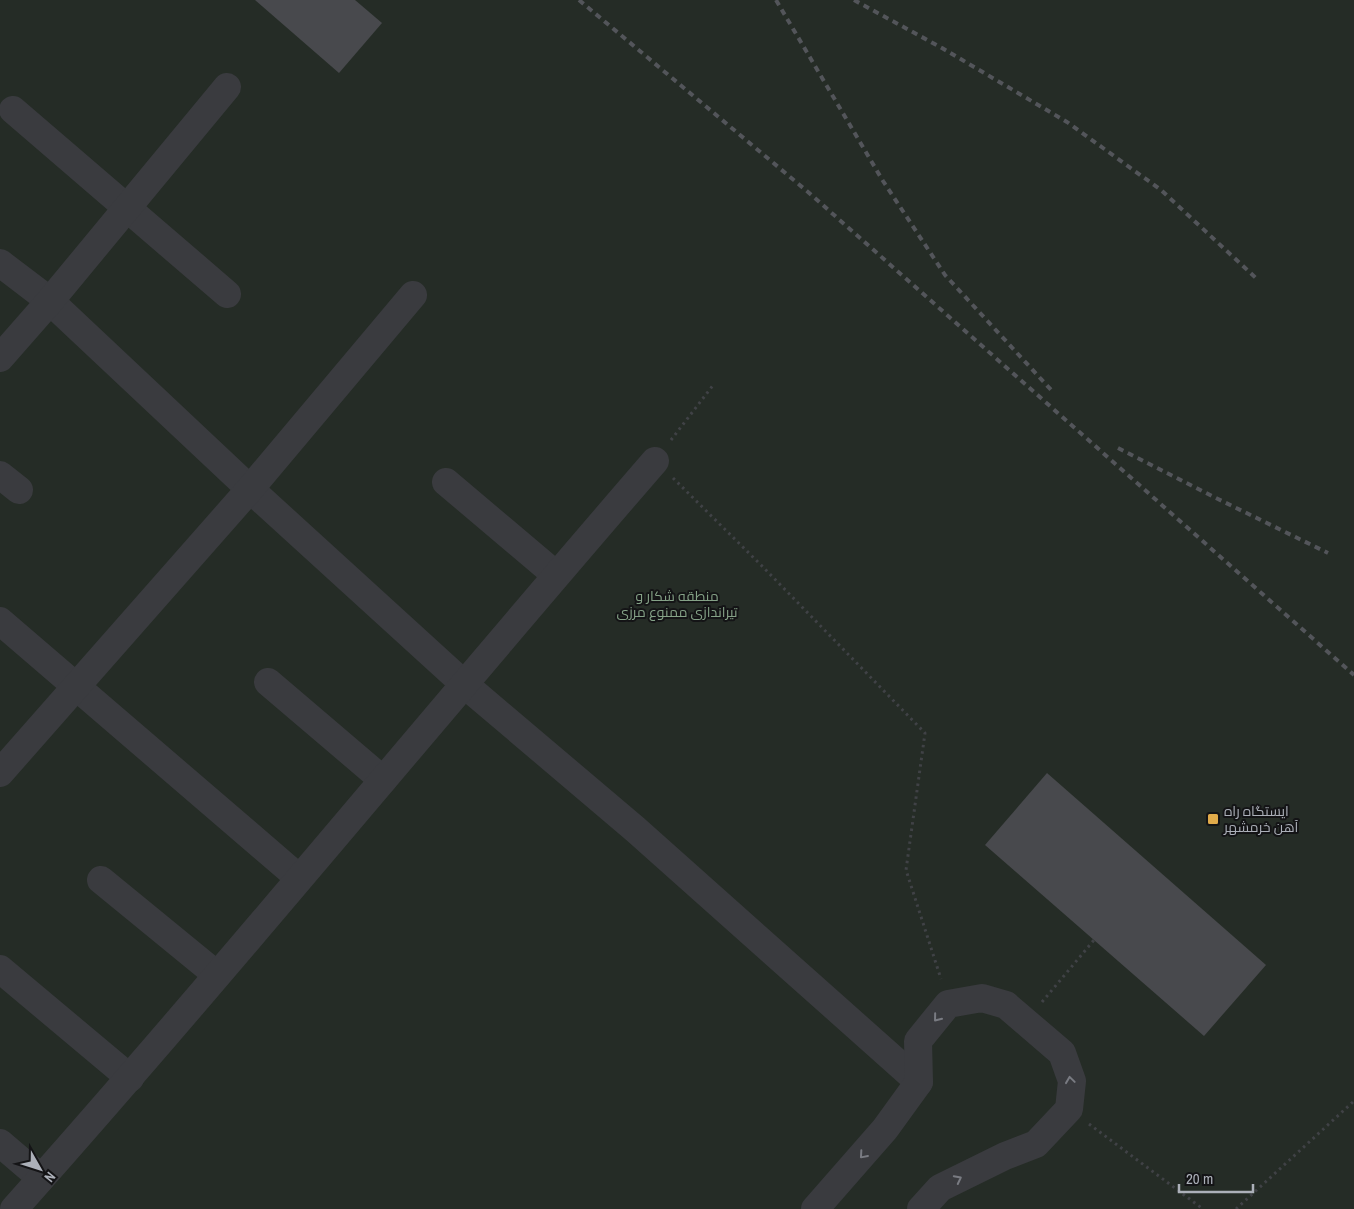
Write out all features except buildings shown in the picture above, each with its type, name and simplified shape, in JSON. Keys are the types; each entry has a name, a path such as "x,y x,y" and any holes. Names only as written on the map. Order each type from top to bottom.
{"street":[{"path":"0,358 50,302 227,87"},
{"path":"13,110 228,294"},
{"path":"0,263 50,302 250,489 464,684 635,828 919,1082"},
{"path":"0,773 250,489 413,295"},
{"path":"14,1209 130,1078 556,575 655,461"},
{"path":"446,482 556,575"},
{"path":"0,621 300,878"},
{"path":"268,682 383,780"},
{"path":"102,880 217,975"},
{"path":"0,969 130,1078"},
{"path":"815,1209 885,1129 919,1082 918,1041 948,1004 982,998 1006,1005 1062,1053 1072,1081 1069,1109 1036,1144 1005,1156 940,1188 921,1209"},
{"path":"0,1143 41,1178"}],"path":[{"path":"714,384 655,461 762,566 925,733 906,870 948,1004"},
{"path":"1025,1021 1094,940"},
{"path":"1236,1209 1354,1101"},
{"path":"1069,1109 1203,1209"}],"green space":[{"name":"منطقه شکار و تیراندازی ممنوع مرزی","path":"0,0 1354,0 1354,1209 0,1209"}],"railway":[{"path":"579,0 808,192 1354,675"},
{"path":"776,0 883,181 945,275 1053,392"},
{"path":"854,0 942,48 1067,122 1161,190 1257,279"},
{"path":"1118,448 1328,553"}],"place":[{"name":"ایستگاه راه آهن خرمشهر","path":"1213,819"}]}
